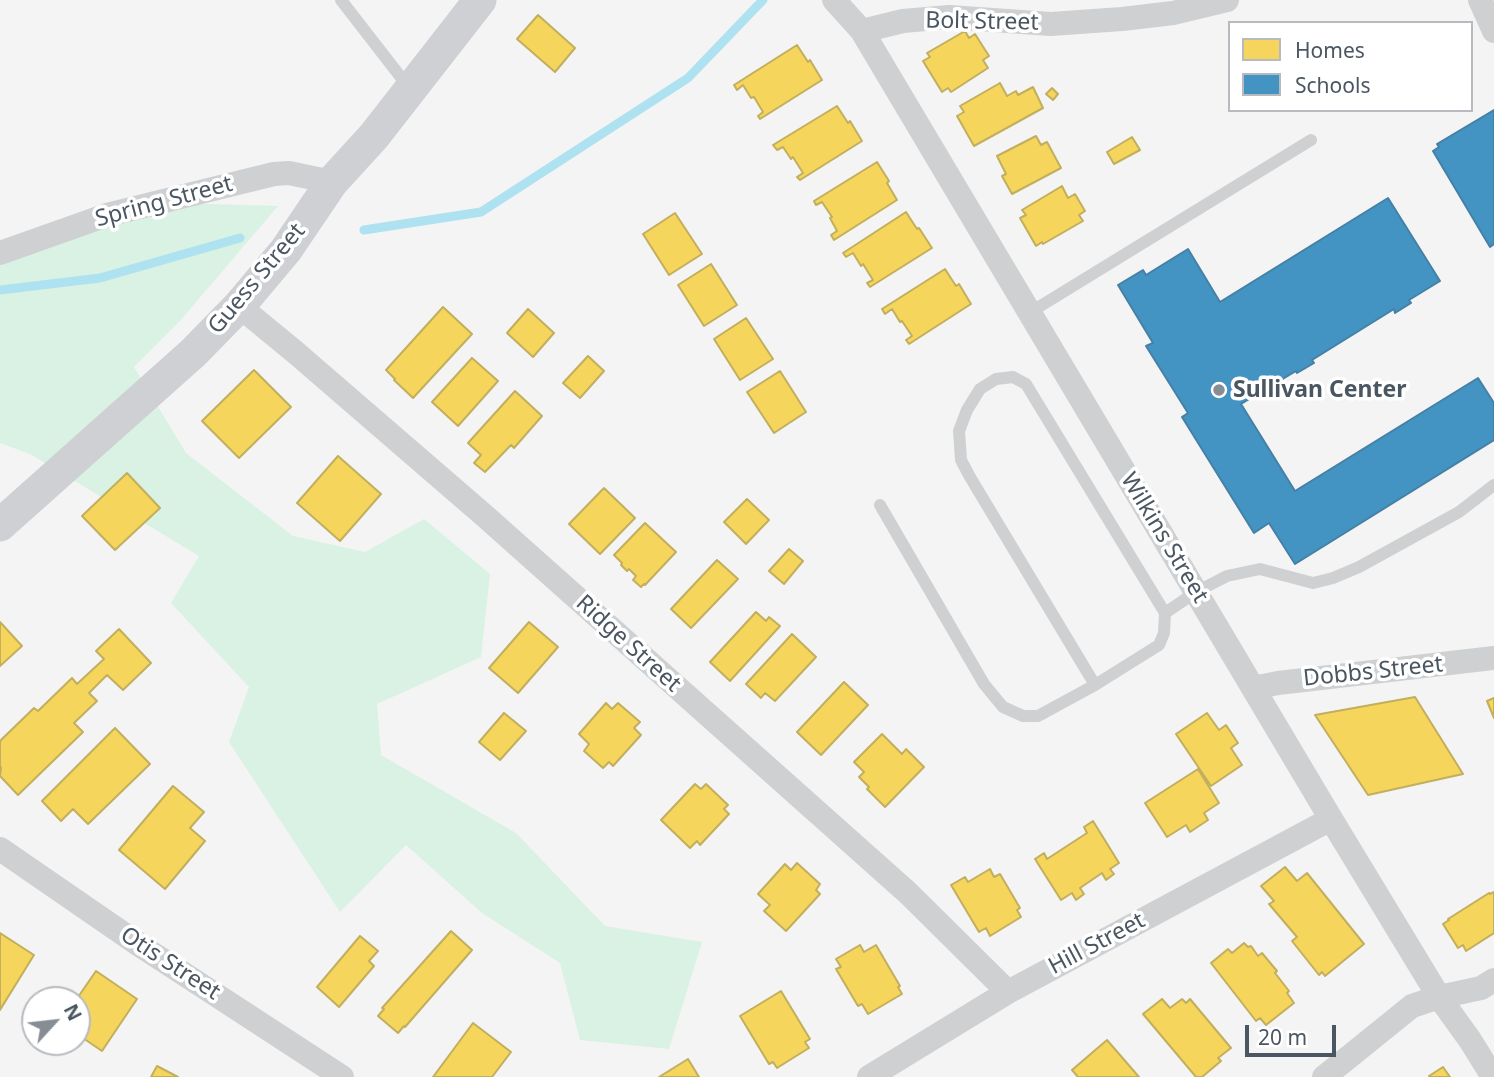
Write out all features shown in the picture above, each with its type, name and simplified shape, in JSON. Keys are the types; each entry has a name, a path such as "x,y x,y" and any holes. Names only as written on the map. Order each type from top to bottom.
{"street":[{"name":"Guess Street","path":"0,525 193,353 239,306 286,250 332,182 374,136 481,0"},
{"name":"Wilkins Street","path":"834,0 862,31 1331,819 1439,997 1493,1077"},
{"name":"Bolt Street","path":"862,31 903,21 949,17 1051,24 1122,19 1173,13 1227,0"},
{"path":"1480,0 1494,31"},
{"name":"Spring Street","path":"0,253 107,215 274,174 289,173 332,182"},
{"name":"Ridge Street","path":"239,306 486,517 908,893 1008,992"},
{"name":"Dobbs Street","path":"1253,688 1494,658"},
{"name":"Hill Street","path":"869,1077 1008,992 1331,819"},
{"name":"Otis Street","path":"0,849 316,1069 342,1077"},
{"path":"1324,1077 1412,1006 1481,988 1494,980"}],"lane":[{"path":"341,0 411,89"},
{"path":"1029,313 1311,140"},
{"path":"880,505 984,684 1003,707 1023,716 1038,716 1095,685 1159,645 1164,633 1165,613 1026,384 1013,377 996,379 980,389 967,410 960,431 961,460 1095,685"},
{"path":"1165,613 1196,592 1227,576 1260,569 1313,583 1333,578 1359,567 1460,512 1494,485"}],"green space":[{"path":"146,202 278,206 180,321 134,367 186,453 293,536 365,552 424,519 490,574 481,657 377,704 381,755 516,833 605,926 702,942 669,1049 580,1040 560,963 482,913 406,845 340,912 229,742 249,687 171,603 199,556 30,454 0,443 0,262"}],"building: Homes":[{"path":"538,15 575,48 555,72 517,39"},
{"path":"965,31 969,38 975,34 989,56 983,60 988,68 951,92 948,88 942,92 923,61 930,57 927,53"},
{"path":"797,45 822,80 760,119 758,116 763,112 754,97 751,98 743,85 737,90 734,85"},
{"path":"1000,83 1007,96 1016,91 1018,95 1033,87 1043,108 974,146 957,116 964,112 960,106"},
{"path":"1052,88 1058,94 1053,100 1046,94"},
{"path":"837,106 862,141 800,180 797,177 803,173 793,157 791,159 783,147 777,150 773,145"},
{"path":"1036,136 1041,145 1047,142 1061,168 1012,194 1002,176 1006,174 997,156"},
{"path":"1132,137 1140,150 1114,164 1107,152"},
{"path":"877,162 897,200 834,240 831,235 837,231 830,218 832,217 822,202 816,205 814,201"},
{"path":"1062,186 1068,198 1075,194 1085,211 1079,215 1083,221 1036,246 1020,218 1026,215 1022,210"},
{"path":"906,212 932,248 870,287 867,283 873,280 863,264 861,266 853,253 846,257 843,253"},
{"path":"675,213 702,254 669,275 643,234"},
{"path":"711,264 737,305 704,326 678,285"},
{"path":"945,269 956,286 959,284 971,304 909,344 906,340 912,336 902,321 900,322 892,309 885,314 882,309"},
{"path":"443,307 472,334 413,398 386,370"},
{"path":"528,309 554,333 533,357 507,333"},
{"path":"746,318 773,359 740,380 714,339"},
{"path":"588,356 604,371 580,398 563,383"},
{"path":"472,358 498,381 458,426 432,402"},
{"path":"254,370 291,407 239,458 202,421"},
{"path":"780,371 806,412 774,433 747,392"},
{"path":"515,391 542,416 514,448 511,445 485,472 474,463 481,455 468,443"},
{"path":"338,456 381,494 340,541 297,503"},
{"path":"127,473 160,508 115,550 82,516"},
{"path":"604,488 635,518 600,554 569,524"},
{"path":"747,499 769,520 746,544 724,522"},
{"path":"645,523 676,552 641,587 633,580 636,576 629,569 627,571 614,555"},
{"path":"789,549 803,561 784,584 769,571"},
{"path":"717,560 738,579 691,628 671,609"},
{"path":"756,612 766,621 769,617 780,626 730,681 710,662"},
{"path":"0,622 22,646 0,666"},
{"path":"529,622 558,647 518,693 489,668"},
{"path":"119,629 151,663 123,690 107,675 89,693 97,701 74,723 83,732 18,795 0,776 0,741 34,708 38,711 72,678 77,684 104,659 96,651"},
{"path":"792,634 816,657 775,701 765,693 761,698 746,684"},
{"path":"844,682 868,705 821,755 797,732"},
{"path":"1415,697 1463,774 1368,795 1315,715"},
{"path":"1494,698 1494,718 1487,701"},
{"path":"606,703 612,709 618,703 640,722 634,728 641,735 613,766 609,762 603,768 584,751 589,744 579,734"},
{"path":"504,713 526,731 500,760 479,742"},
{"path":"1207,713 1219,730 1226,725 1238,743 1231,748 1242,765 1211,786 1176,734"},
{"path":"115,728 150,764 88,824 73,809 61,821 42,801"},
{"path":"882,734 902,754 906,749 924,767 885,807 867,789 869,787 859,777 864,772 854,762"},
{"path":"1198,769 1219,803 1204,813 1208,820 1190,832 1186,825 1167,837 1145,803"},
{"path":"695,784 701,789 706,784 728,805 724,809 729,814 700,845 697,841 690,848 661,820"},
{"path":"173,786 204,812 190,828 205,841 165,889 119,850"},
{"path":"1093,821 1119,863 1110,869 1114,874 1106,880 1102,873 1080,888 1084,894 1076,900 1072,893 1061,900 1035,859 1044,853 1047,859 1087,833 1084,827"},
{"path":"797,863 820,884 816,890 820,894 786,931 764,911 770,905 758,894 785,864 791,870"},
{"path":"1285,867 1297,881 1307,873 1364,944 1325,976 1322,972 1319,975 1292,941 1297,937 1269,904 1274,901 1261,886"},
{"path":"990,869 994,877 1000,874 1020,908 1017,910 1021,917 990,936 986,928 979,932 951,885 965,877 968,882"},
{"path":"1494,892 1494,933 1466,951 1463,945 1458,948 1443,924"},
{"path":"451,931 472,950 398,1033 378,1016 384,1009 382,1008"},
{"path":"0,933 34,955 0,1010"},
{"path":"360,936 378,951 369,961 374,966 339,1007 317,987"},
{"path":"1244,943 1248,947 1251,946 1258,956 1262,953 1277,971 1275,973 1289,991 1287,993 1294,1003 1266,1025 1260,1018 1256,1021 1211,963 1228,949 1232,953"},
{"path":"860,945 864,952 876,945 902,994 868,1014 862,1004 858,1006 836,969 841,967 836,959"},
{"path":"96,971 137,999 102,1051 91,1044 91,986 86,986"},
{"path":"781,991 810,1039 805,1042 809,1048 777,1068 773,1062 769,1064 740,1016"},
{"path":"1162,999 1170,1008 1182,999 1186,1003 1190,999 1231,1048 1218,1058 1221,1061 1202,1077 1196,1077 1143,1014"},
{"path":"473,1023 511,1052 492,1077 433,1077"},
{"path":"1107,1040 1139,1077 1078,1077 1072,1070"},
{"path":"688,1059 699,1077 659,1077"},
{"path":"157,1066 178,1077 151,1077"},
{"path":"1443,1067 1450,1077 1429,1076"}],"building: Schools":[{"path":"1494,110 1494,244 1490,247 1433,151 1439,147 1437,144"},
{"name":"Sullivan Center","path":"1388,198 1440,281 1409,300 1411,303 1395,313 1394,309 1312,360 1314,363 1241,404 1295,491 1478,378 1494,403 1494,440 1295,564 1269,523 1254,533 1182,417 1188,413 1146,346 1153,343 1118,285 1143,270 1146,275 1188,249 1220,302"}],"waterway":[{"path":"364,230 481,212 688,78 763,0"},
{"path":"0,290 100,278 240,238"}],"place":[{"name":"Sullivan Center","path":"1219,390"}]}
